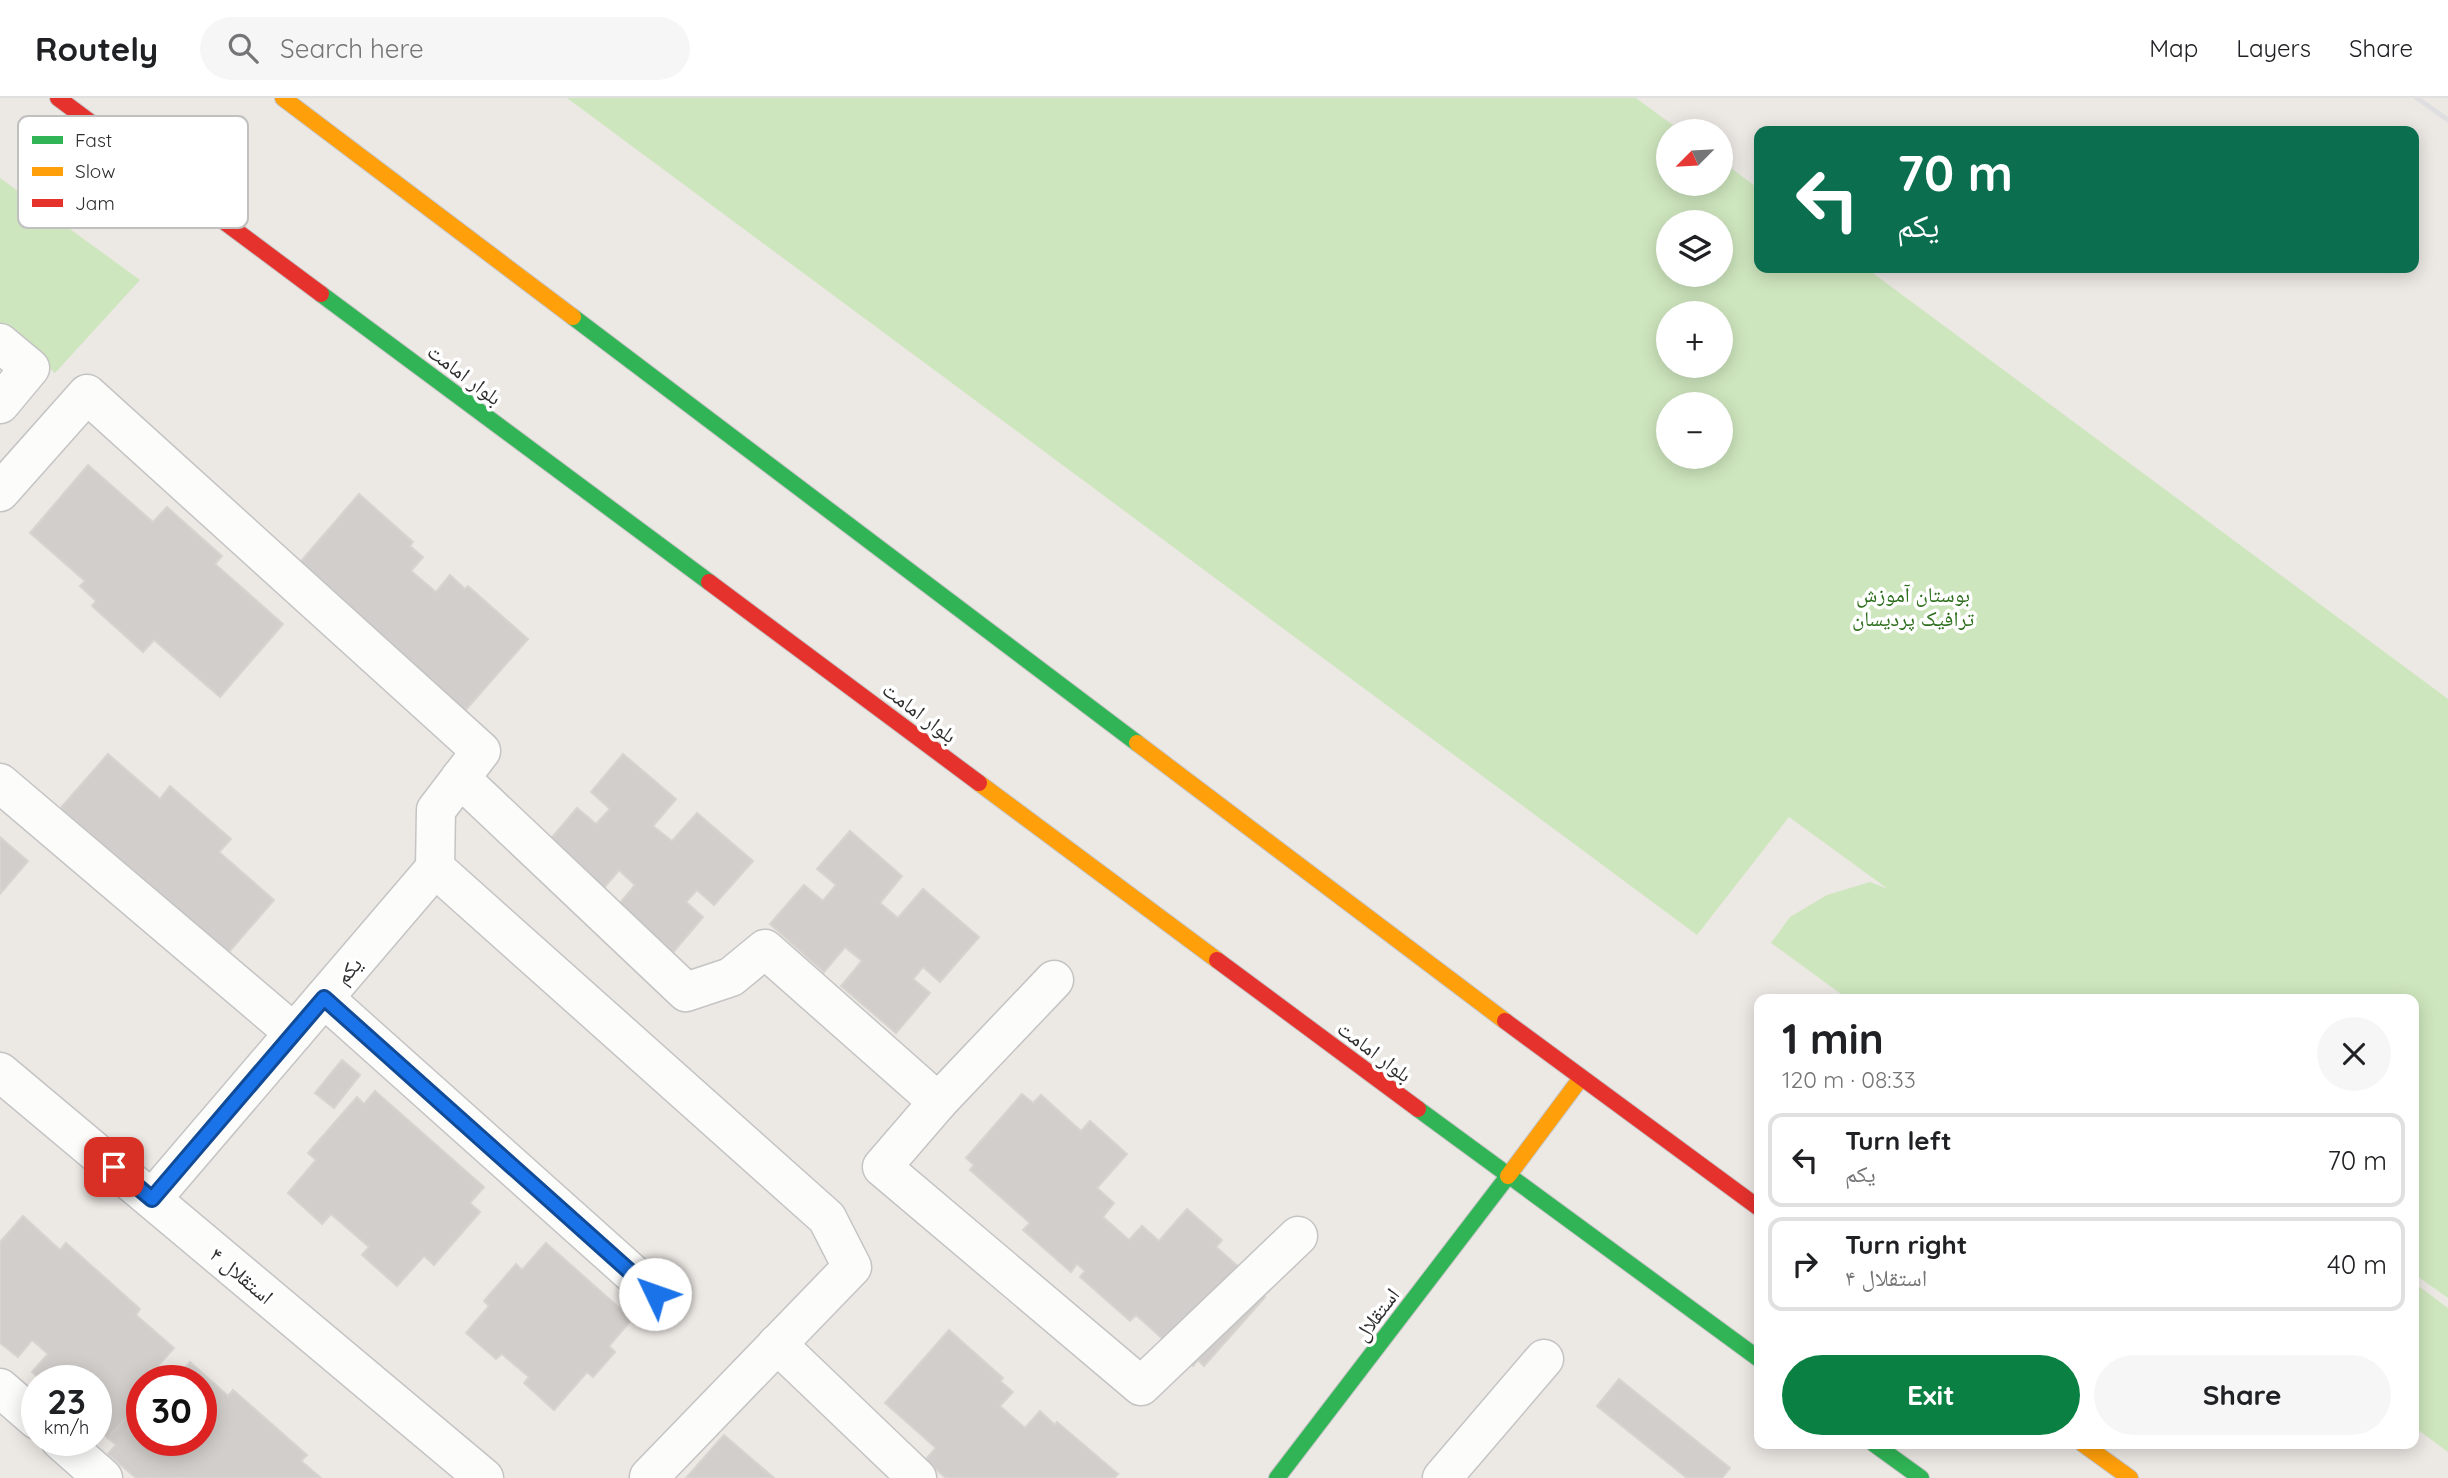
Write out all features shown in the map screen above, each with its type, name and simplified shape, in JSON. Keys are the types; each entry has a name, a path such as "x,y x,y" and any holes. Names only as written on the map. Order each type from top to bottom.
{"main road":[{"name":"بلوار امامت","path":"58,98 82,116"},
{"path":"283,98 1581,1078 1754,1204"},
{"name":"بلوار امامت","path":"233,228 1754,1355"},
{"name":"استقلال","path":"1277,1478 1581,1078"},
{"path":"1881,1449 1921,1478"},
{"path":"2090,1449 2130,1478"}],"street":[{"path":"0,343 30,369 0,404"},
{"path":"0,492 87,394 481,751 436,810 435,868 827,1217 852,1267 649,1477"},
{"path":"460,778 686,992 731,977 765,949 938,1102"},
{"path":"0,783 294,1033"},
{"name":"یکم","path":"152,1199 435,868"},
{"path":"1054,980 938,1102 882,1167 1141,1386 1298,1236"},
{"path":"324,998 655,1294"},
{"name":"استقلال ۴","path":"0,1072 484,1478"},
{"path":"777,1344 917,1478"},
{"path":"1442,1478 1544,1359"},
{"path":"0,1388 21,1406"},
{"path":"78,1456 103,1478"}],"green space":[{"name":"بوستان آموزش ترافیک پردیسان","path":"567,98 1636,98 1665,119 1656,119 1656,196 1733,196 1733,170 1754,185 1754,273 1873,273 2448,699 2448,1298 2419,1277 2419,994 1841,994 1771,943 1790,917 1827,895 1870,882 1888,889 1789,817 1697,935"},
{"path":"0,178 18,191 18,228 69,228 140,280 55,373 0,323"},
{"path":"2419,1286 2448,1308 2448,1452 2419,1430"}],"building":[{"path":"88,465 153,522 167,507 222,556 215,564 283,624 220,697 154,640 143,652 92,606 96,601 80,586 85,581 30,533"},
{"path":"359,494 413,542 410,546 423,557 411,571 436,592 450,575 465,589 468,586 528,639 463,713 296,567"},
{"path":"108,754 160,799 170,786 231,839 219,852 274,900 209,975 44,827"},
{"path":"623,754 676,799 653,826 672,841 697,813 753,861 714,905 697,890 686,902 703,917 670,956 615,909 635,885 619,870 598,895 543,848 577,808 596,824 610,809 591,792"},
{"path":"850,831 902,876 880,903 898,918 923,889 979,937 940,982 923,967 913,979 930,993 896,1033 841,986 862,961 845,947 824,972 770,924 804,885 823,901 836,885 817,869"},
{"path":"0,837 28,861 0,894"},
{"path":"342,1060 360,1075 334,1108 315,1093"},
{"path":"375,1091 484,1187 470,1203 480,1212 434,1265 424,1256 397,1286 362,1255 369,1247 331,1214 322,1224 288,1193 316,1160 308,1153 357,1097 364,1104"},
{"path":"1022,1094 1033,1103 1041,1095 1081,1131 1090,1121 1127,1154 1097,1188 1114,1203 1103,1217 1129,1240 1142,1226 1159,1241 1187,1209 1222,1240 1216,1247 1259,1285 1255,1289 1265,1297 1204,1366 1198,1360 1193,1366 1136,1315 1130,1321 1080,1277 1085,1271 1077,1264 1071,1272 1023,1230 1030,1223 970,1170 974,1165 966,1158"},
{"path":"23,1216 60,1250 66,1243 140,1309 136,1315 174,1348 159,1365 126,1365 126,1418 112,1434 112,1365 38,1365 48,1354 32,1340 18,1357 0,1343 0,1242"},
{"path":"546,1243 632,1319 609,1346 615,1352 593,1377 587,1372 554,1410 524,1383 529,1377 502,1354 496,1359 466,1333 489,1306 484,1301 516,1264 522,1270"},
{"path":"949,1330 1003,1378 1000,1381 1013,1392 1000,1406 1025,1428 1040,1411 1055,1425 1057,1422 1118,1474 1114,1478 946,1478 925,1460 936,1448 885,1403"},
{"path":"1619,1379 1730,1468 1722,1478 1687,1478 1597,1406"},
{"path":"217,1386 228,1396 233,1390 307,1455 301,1461 321,1478 136,1478 110,1456 116,1445 112,1442 112,1434 126,1418 126,1456 217,1456"},
{"path":"724,1435 774,1478 686,1478"}],"railway":[{"path":"2417,98 2448,120"}],"traffic: fast":[{"path":"321,294 709,582"},
{"path":"573,317 1137,743"},
{"path":"1418,1109 1754,1355"},
{"path":"1277,1478 1508,1176"},
{"path":"1881,1449 1921,1478"}],"traffic: slow":[{"path":"283,98 573,317"},
{"path":"1137,743 1505,1021"},
{"path":"979,783 1217,960"},
{"path":"1508,1176 1581,1078"},
{"path":"2090,1449 2130,1478"}],"traffic: jam":[{"path":"58,98 82,116"},
{"path":"232,228 321,294"},
{"path":"709,582 979,783"},
{"path":"1217,960 1418,1109"},
{"path":"1505,1021 1754,1204"}],"route":[{"path":"114,1167 152,1199 324,998 655,1294"}]}
